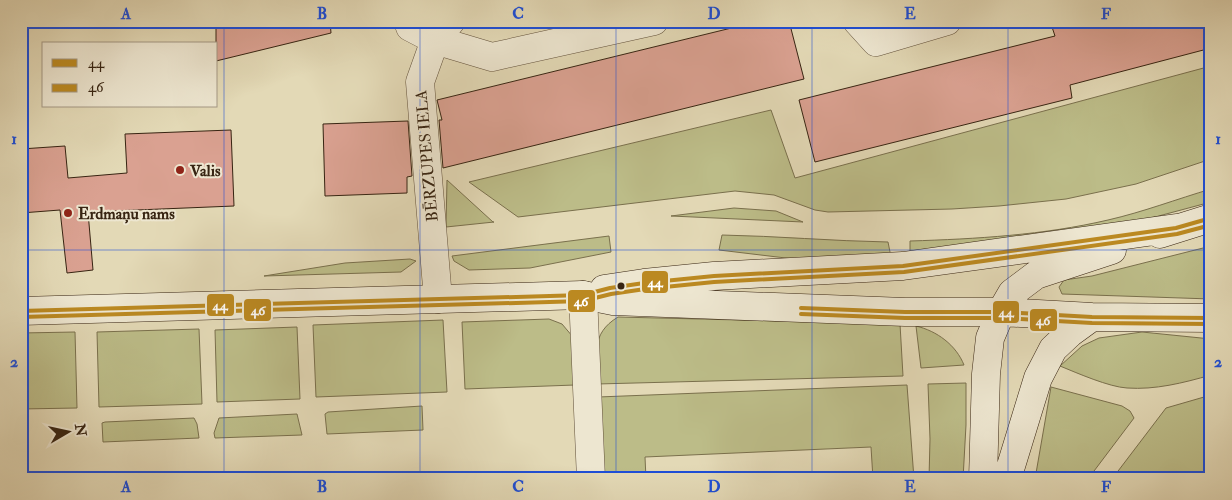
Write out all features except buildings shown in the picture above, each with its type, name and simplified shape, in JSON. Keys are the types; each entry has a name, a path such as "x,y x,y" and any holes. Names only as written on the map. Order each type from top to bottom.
{"street":[{"path":"408,21 410,27 443,30 492,57 654,21"},
{"path":"856,21 876,42 947,21"},
{"name":"BĒRZUPES IELA","path":"438,299 420,82 443,30"},
{"path":"982,479 986,374 990,338 1001,312 1012,294 1036,275 1211,218"},
{"path":"583,295 644,282 714,276 903,266 1176,228"},
{"path":"583,295 591,479"},
{"path":"21,311 583,295 614,301 905,312 1001,312 1092,317 1211,318"},
{"path":"1007,479 1038,378 1053,349 1070,333 1092,317"}],"green space":[{"path":"1211,66 1211,159 1136,184 1066,199 952,209 828,212 815,210 774,195 735,191 518,217 469,182 771,110 795,178"},
{"path":"447,180 493,222 494,222 446,227"},
{"path":"1211,189 1211,202 1110,229 910,252 910,241 1010,235 1084,225 1134,213"},
{"path":"734,208 776,211 803,222 671,216"},
{"path":"722,235 888,242 891,257 794,259 719,250"},
{"path":"609,236 611,252 530,268 469,270 454,261 452,256"},
{"path":"1211,246 1211,299 1062,294 1059,287 1064,280 1092,276"},
{"path":"410,259 416,261 401,272 264,276 345,263"},
{"path":"618,317 900,324 903,376 597,384 596,355 599,338 609,324"},
{"path":"549,319 562,324 573,337 575,385 465,389 462,322"},
{"path":"443,320 447,392 316,397 313,325"},
{"path":"916,326 931,331 945,340 956,351 964,365 921,368"},
{"path":"297,327 300,399 217,402 215,330"},
{"path":"199,329 202,404 99,407 97,332"},
{"path":"75,332 77,408 21,409 21,333"},
{"path":"1142,332 1211,339 1211,375 1169,385 1127,388 1102,382 1060,366 1082,346 1099,338"},
{"path":"966,383 963,479 929,479 928,384"},
{"path":"907,385 914,479 873,479 871,447 645,457 646,479 601,479 598,397"},
{"path":"1051,387 1122,406 1130,411 1134,418 1088,479 1035,479"},
{"path":"1211,395 1211,479 1112,479 1166,408"},
{"path":"422,406 423,430 327,434 325,414 328,412"},
{"path":"297,414 302,435 215,438 214,433 219,418"},
{"path":"194,418 199,438 103,442 102,423 105,422"}],"transit line":[{"name":"44","path":"21,311 583,295 610,288 644,283 714,276 903,266 1176,228 1211,218"},
{"name":"46","path":"21,317 583,301 611,294 645,289 714,282 904,272 1177,234 1211,225"},
{"name":"44","path":"801,308 905,312 1001,312 1092,317 1211,318"},
{"name":"46","path":"801,314 905,318 1001,318 1092,323 1211,324"}],"place":[{"name":"Valis","path":"180,170"},
{"name":"Erdmaņu nams","path":"68,213"}]}
